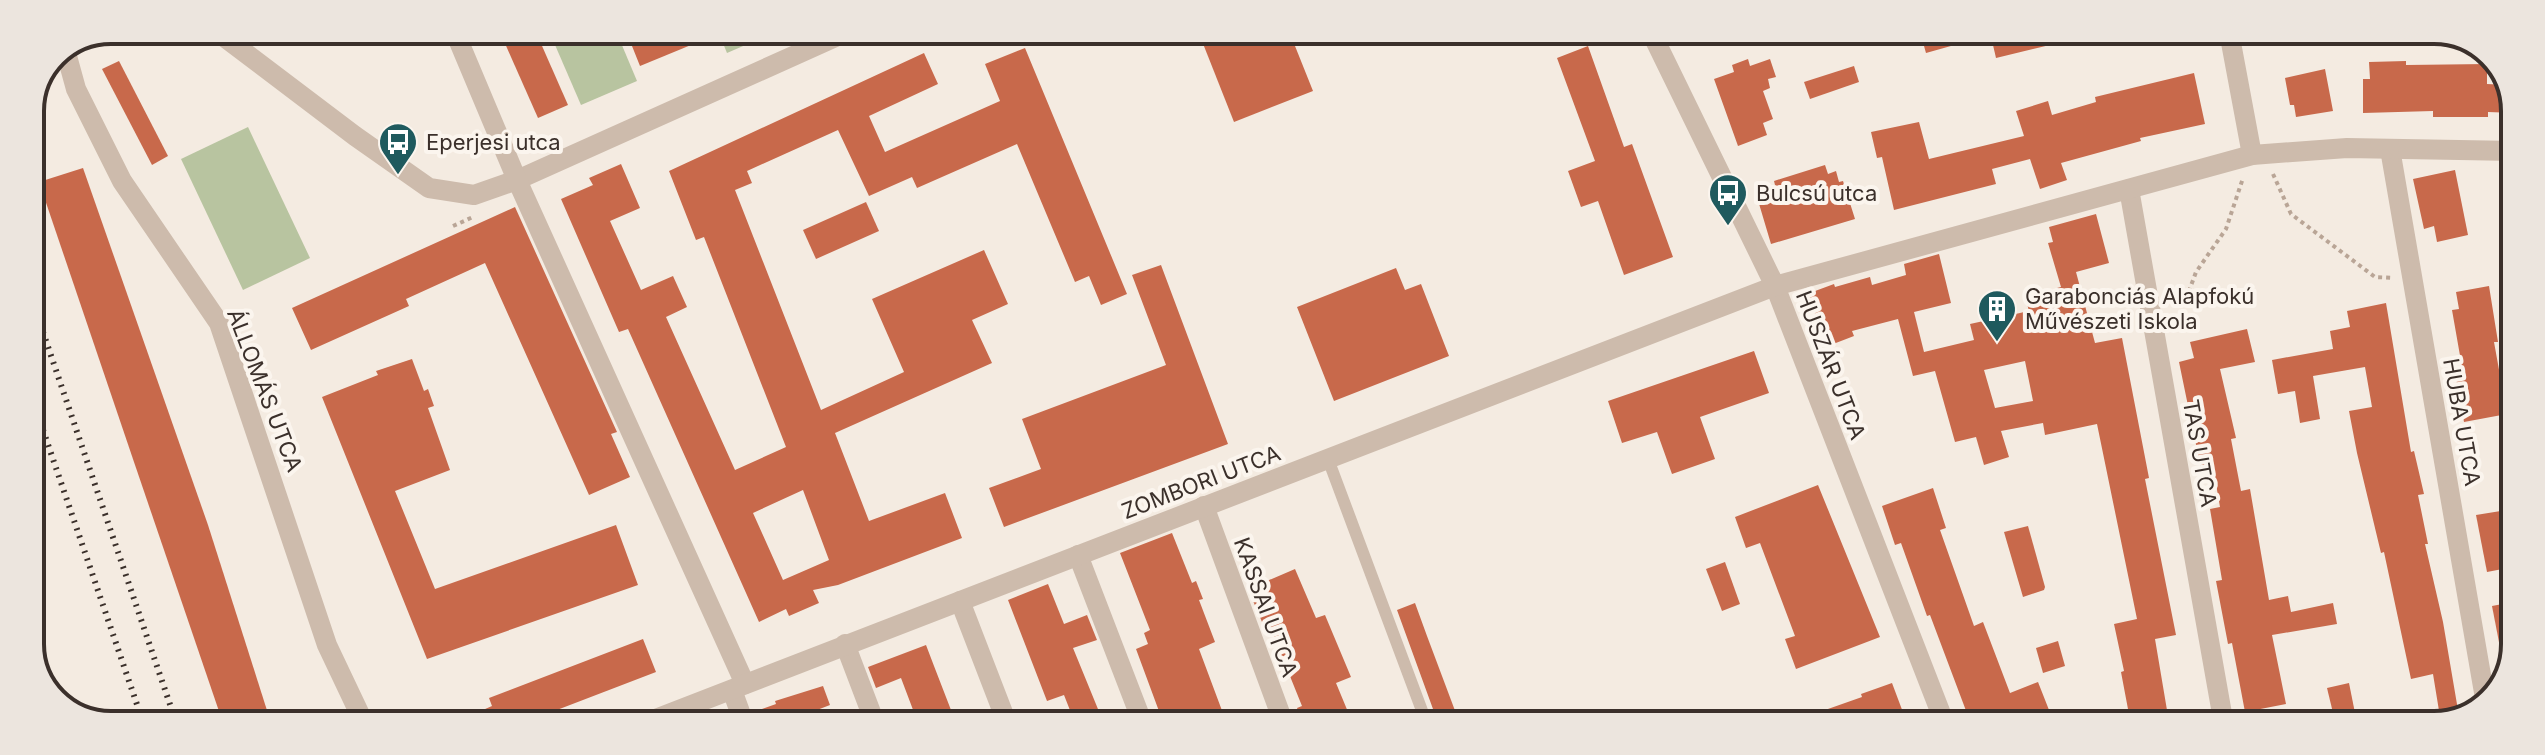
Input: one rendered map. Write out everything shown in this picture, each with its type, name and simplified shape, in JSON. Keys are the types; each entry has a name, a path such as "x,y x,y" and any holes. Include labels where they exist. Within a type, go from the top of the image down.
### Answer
{"street":[{"path":"233,44 429,188 474,195 517,180 820,44"},
{"path":"460,44 738,687 742,711"},
{"name":"HUSZÁR UTCA","path":"1657,44 1775,286 1940,711"},
{"path":"2231,44 2252,155"},
{"name":"ÁLLOMÁS UTCA","path":"68,60 76,89 122,181 219,323 327,645 358,711"},
{"path":"1775,286 2252,155 2347,148 2501,151"},
{"name":"HUBA UTCA","path":"2390,149 2483,689"},
{"name":"TAS UTCA","path":"2129,189 2222,711"},
{"name":"ZOMBORI UTCA","path":"676,711 1775,286"},
{"name":"KASSAI UTCA","path":"1204,506 1279,711"},
{"path":"1078,555 1138,711"},
{"path":"960,601 1002,711"},
{"path":"845,644 870,711"}],"lane":[{"path":"1328,459 1422,711"}],"path":[{"path":"2159,358 2178,324 2196,272 2226,229 2252,155 2272,172 2291,214 2375,277 2412,279"}],"green space":[{"path":"555,44 621,44 637,81 581,105"},
{"path":"723,44 748,44 727,53"},
{"path":"248,127 310,258 243,290 181,159"}],"building":[{"path":"505,44 541,44 568,105 538,118"},
{"path":"631,44 693,44 640,66"},
{"path":"1203,44 1294,44 1313,91 1234,122"},
{"path":"1923,44 1958,44 1926,53"},
{"path":"1993,44 2054,44 1996,58"},
{"path":"1588,46 1624,147 1632,144 1673,257 1624,275 1598,201 1581,207 1568,171 1595,161 1557,58"},
{"path":"1025,48 1127,294 1101,305 1089,276 1075,282 1017,144 917,188 912,177 869,196 838,130 747,171 752,183 735,190 821,410 904,372 872,299 984,250 1008,304 972,320 992,363 835,433 869,521 945,493 962,538 838,585 813,590 819,603 789,616 786,609 759,622 628,329 619,332 561,199 593,185 589,178 621,164 640,208 610,221 641,290 673,276 687,307 666,317 735,470 786,447 704,237 696,240 669,171 924,53 938,84 869,116 885,152 1000,101 985,64","holes":["803,490 829,560 783,580 753,513"]},
{"path":"1748,59 1750,66 1770,59 1776,77 1768,79 1770,88 1763,91 1773,119 1763,123 1767,135 1738,146 1714,79 1734,72 1732,65"},
{"path":"119,61 168,156 152,165 102,69"},
{"path":"2369,62 2481,64 2487,71 2487,84 2496,85 2501,112 2488,112 2488,117 2433,117 2433,111 2363,113 2363,79 2370,79"},
{"path":"1854,66 1859,82 1810,99 1804,82"},
{"path":"2325,69 2333,111 2296,117 2294,105 2290,105 2285,78"},
{"path":"2194,73 2205,124 2140,138 2141,141 2061,163 2067,180 2040,189 2030,159 1992,169 1996,184 1894,210 1882,157 1877,158 1871,132 1919,122 1929,159 2024,136 2016,111 2048,101 2052,115 2096,102 2095,97"},
{"path":"1825,165 1828,174 1836,171 1839,182 1843,181 1855,219 1771,244 1757,197 1769,193 1768,187 1775,185 1774,181"},
{"path":"83,168 208,525 267,711 219,711 44,197 44,180"},
{"path":"2455,170 2468,235 2437,242 2434,226 2424,229 2413,179"},
{"path":"866,202 879,231 816,259 803,230"},
{"path":"515,207 617,432 611,434 630,477 589,495 485,263 406,299 409,306 311,350 292,308"},
{"path":"2096,214 2109,263 2076,272 2095,343 2122,338 2149,478 2145,479 2176,635 2155,639 2167,711 2128,711 2114,624 2137,619 2097,424 2045,435 2043,423 2001,431 2009,457 1984,465 1976,437 1955,442 1935,371 1913,376 1898,319 1852,331 1854,336 1828,346 1807,294 1834,284 1835,287 1870,277 1872,285 1906,275 1904,264 1939,254 1951,303 1914,312 1924,352 1974,340 1970,324 2029,311 2025,296 2061,287 2048,243 2053,242 2049,227","holes":["2025,361 2033,401 1995,408 1984,370"]},
{"path":"1161,265 1228,444 1004,527 989,488 1041,469 1022,419 1166,365 1132,275"},
{"path":"1396,268 1405,290 1421,284 1449,356 1334,401 1297,307"},
{"path":"2489,286 2498,342 2494,342 2501,381 2501,415 2464,422 2454,368 2462,367 2452,310 2459,309 2456,292"},
{"path":"2386,303 2411,452 2414,451 2424,494 2418,495 2428,544 2425,544 2443,622 2457,706 2447,710 2439,711 2433,674 2411,679 2349,411 2372,407 2365,367 2313,376 2320,419 2300,423 2295,391 2278,394 2272,360 2333,349 2330,331 2350,327 2347,311"},
{"path":"2247,329 2255,362 2220,369 2236,438 2231,439 2241,491 2250,489 2269,600 2288,596 2291,612 2333,603 2337,624 2272,635 2286,704 2245,711 2216,581 2222,580 2210,509 2220,507 2213,467 2201,469 2179,362 2194,358 2190,342"},
{"path":"1754,351 1769,393 1700,417 1715,459 1672,474 1657,432 1622,443 1608,401"},
{"path":"412,359 424,391 428,389 434,406 428,408 450,470 395,491 435,589 616,525 638,585 427,659 322,397 378,375 376,371"},
{"path":"1818,485 1880,637 1796,669 1785,639 1795,636 1760,543 1746,548 1735,517"},
{"path":"1933,488 1946,528 1940,530 1974,626 1983,622 2010,693 2038,682 2049,710 1966,711 1901,543 1895,545 1882,506"},
{"path":"2501,511 2501,569 2487,572 2476,515"},
{"path":"2028,526 2045,587 2023,597 2004,532"},
{"path":"1172,533 1192,583 1196,581 1203,599 1199,600 1215,642 1199,649 1222,711 1159,711 1136,649 1148,644 1144,633 1150,630 1120,553"},
{"path":"1725,562 1740,604 1722,611 1706,569"},
{"path":"1295,569 1316,618 1325,615 1351,677 1336,683 1348,711 1298,711 1297,708 1302,706 1273,634 1268,636 1248,589"},
{"path":"1048,584 1064,624 1087,615 1097,640 1073,648 1099,711 1070,711 1064,695 1047,701 1008,600"},
{"path":"1415,603 1455,711 1434,711 1397,610"},
{"path":"2501,604 2500,649 2492,606"},
{"path":"643,639 656,672 554,711 481,711 492,706 489,698"},
{"path":"2058,641 2065,666 2043,673 2036,648"},
{"path":"926,645 951,711 913,711 901,678 876,688 868,667"},
{"path":"1892,683 1902,711 1822,711 1862,697 1861,694"},
{"path":"2349,683 2355,711 2333,711 2327,688"},
{"path":"823,686 830,705 817,711 763,711 776,704 775,701"}],"railway":[{"path":"44,335 172,711"},
{"path":"44,433 139,711"}],"place":[{"name":"Eperjesi utca","path":"398,176"},
{"name":"Bulcsú utca","path":"1728,227"},
{"name":"Garabonciás Alapfokú Művészeti Iskola","path":"1997,343"}]}
